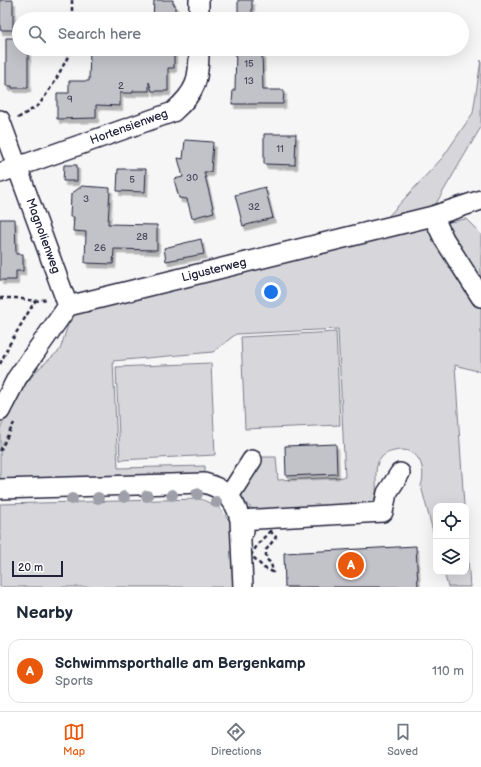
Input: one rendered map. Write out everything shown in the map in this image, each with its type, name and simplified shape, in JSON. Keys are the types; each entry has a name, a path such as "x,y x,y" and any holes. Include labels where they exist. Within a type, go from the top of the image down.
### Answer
{"street":[{"path":"199,0 199,12"},
{"name":"Hortensienweg","path":"18,166 172,112 186,100 195,86 199,69 199,56"},
{"name":"Magnolienweg","path":"1,124 18,166 66,301"},
{"path":"0,173 18,166"},
{"name":"Ligusterweg","path":"66,301 433,216 481,200"},
{"path":"433,216 444,239 481,297"},
{"path":"0,411 17,378 66,301"},
{"path":"229,496 252,460"},
{"path":"240,520 383,512 387,492 400,474"},
{"path":"0,490 204,483 214,486 229,496 236,507 249,546 255,556"},
{"path":"240,520 243,587"}],"path":[{"path":"72,0 72,12"},
{"path":"1,124 39,105 54,83 68,56"},
{"path":"0,298 16,298 35,301 66,301"},
{"path":"0,364 9,345 35,301"},
{"path":"255,556 270,531 276,537 266,550 266,559 271,563 273,572 264,568"}],"shaded area":[{"path":"481,60 481,127 434,207 383,222 443,157 473,113"},
{"path":"466,219 481,234 481,284 444,223"},
{"path":"428,227 481,305 481,372 455,365 464,503 433,503 433,532 421,486 423,472 419,459 415,454 402,450 392,451 385,454 378,462 376,473 376,495 373,502 368,507 261,513 246,504 239,488 259,457 276,457 278,480 345,477 338,329 236,334 213,352 113,361 118,468 205,466 205,478 0,483 0,429 15,398 37,370 60,350 72,312"},
{"path":"336,332 340,425 245,429 241,337"},
{"path":"211,363 215,455 120,460 116,367"},
{"path":"201,499 218,507 230,521 233,587 0,587 0,504"},
{"path":"469,573 470,587 448,587 445,575 469,575"}],"building":[{"path":"0,0 13,0 12,30 0,30"},
{"path":"154,0 173,0 173,4 175,4 175,12 153,12"},
{"path":"238,0 252,0 252,12 238,12"},
{"path":"6,38 12,38 12,56 28,56 28,88 12,88 12,86 6,86"},
{"path":"90,56 174,56 174,68 168,68 168,91 152,91 149,82 149,91 120,93 120,106 96,105 96,118 57,119 57,93 69,93 69,81 89,81"},
{"path":"236,56 262,56 263,90 284,90 283,104 232,104 233,90 235,90"},
{"path":"264,134 296,134 295,165 264,164"},
{"path":"185,140 213,142 211,172 204,172 214,212 192,218 187,199 179,198 174,179 183,177 178,158 183,159"},
{"path":"64,165 77,165 77,181 63,181"},
{"path":"118,169 146,169 145,192 117,191"},
{"path":"82,186 110,188 108,224 157,225 157,250 114,249 113,264 85,263 86,232 73,231 74,217 70,217 71,194"},
{"path":"265,187 273,218 243,226 235,195"},
{"path":"0,219 15,219 16,254 23,254 23,271 16,271 16,280 0,280"},
{"path":"201,239 204,254 166,261 164,248"},
{"path":"336,444 337,474 286,476 285,446"},
{"path":"416,546 418,587 285,587 284,553"}],"place":[{"name":"Schwimmsporthalle am Bergenkamp","path":"351,565"}]}
